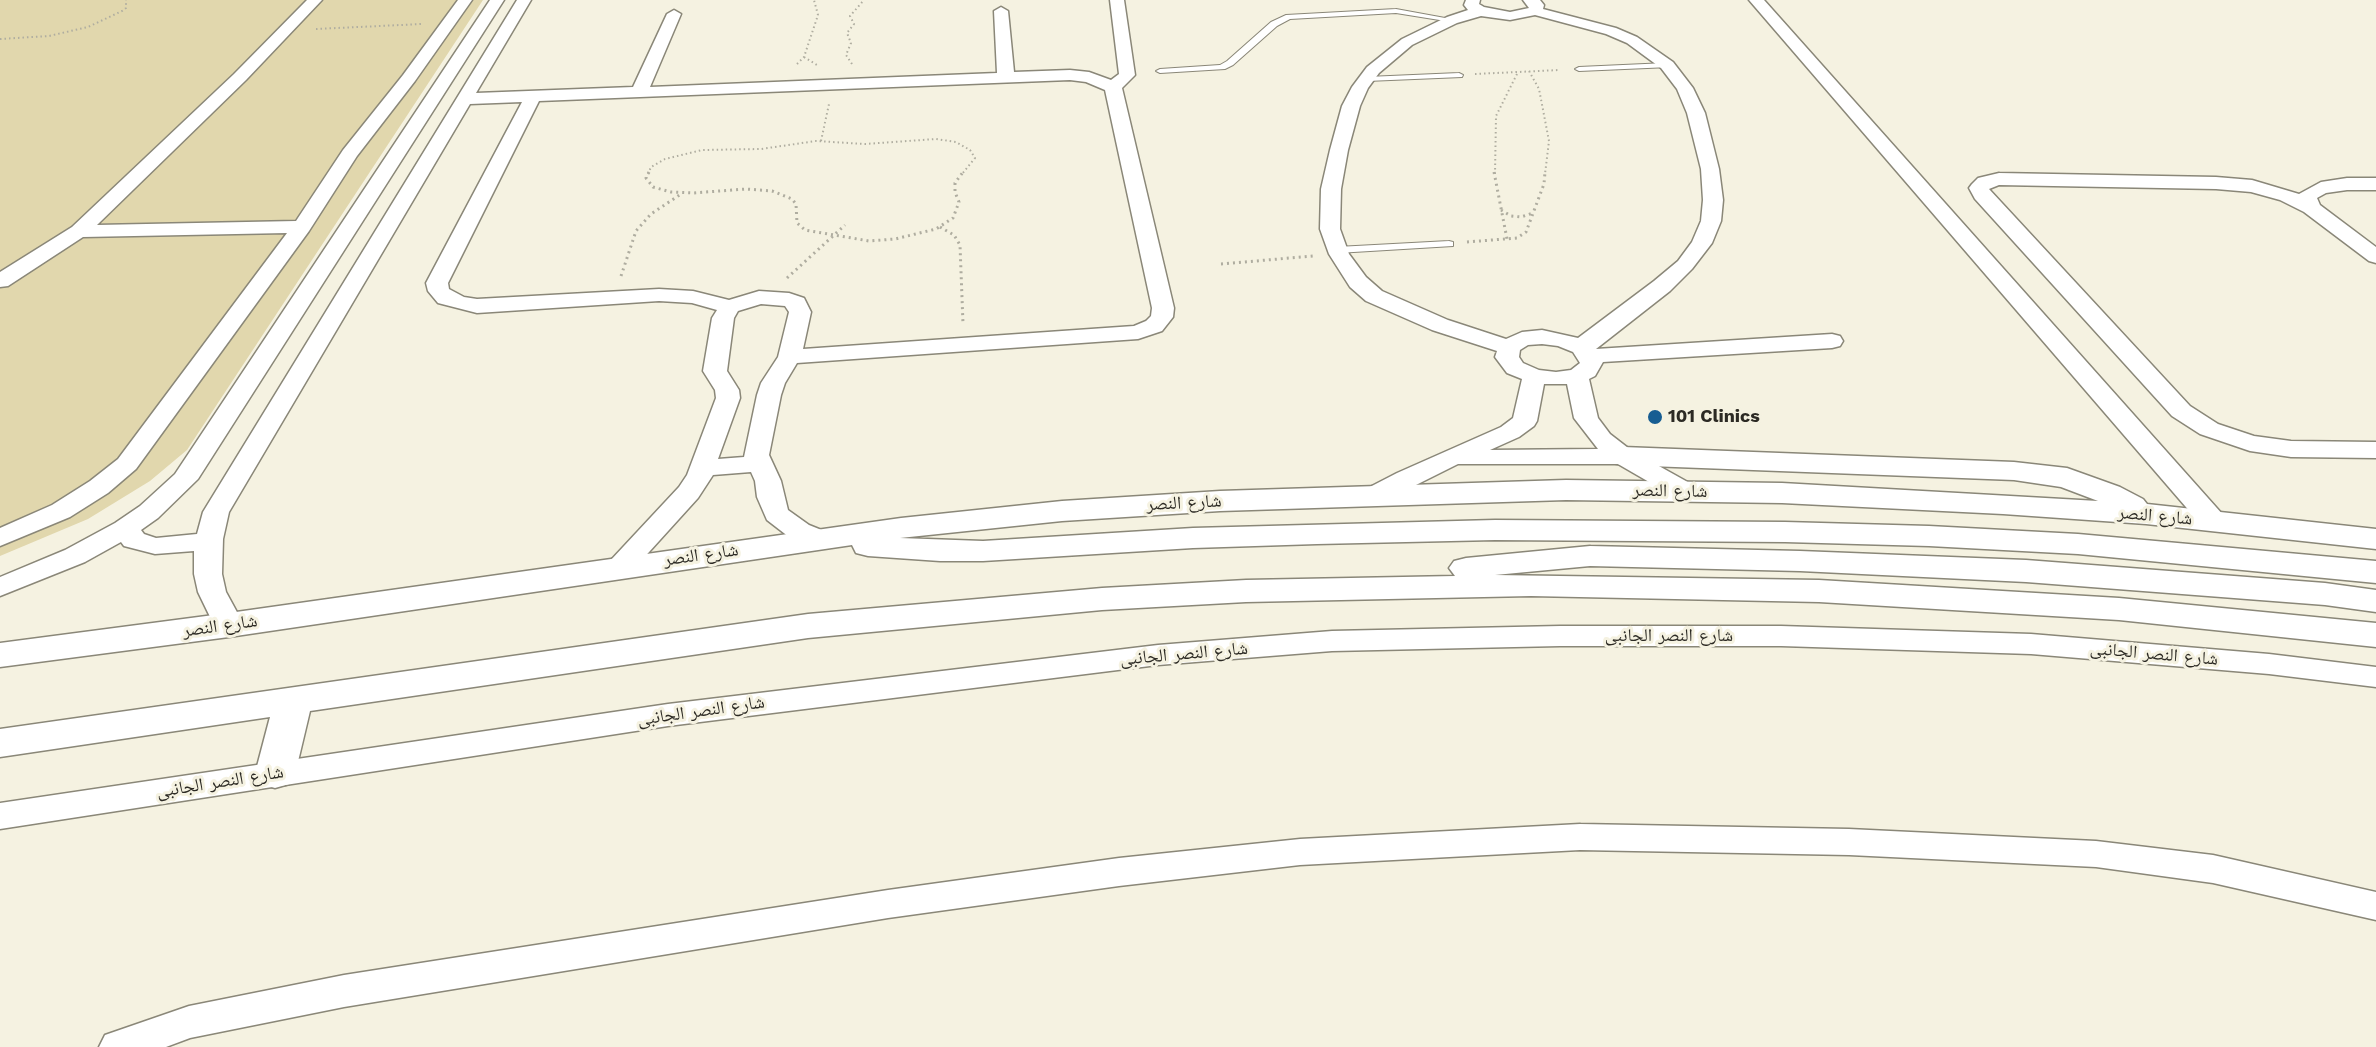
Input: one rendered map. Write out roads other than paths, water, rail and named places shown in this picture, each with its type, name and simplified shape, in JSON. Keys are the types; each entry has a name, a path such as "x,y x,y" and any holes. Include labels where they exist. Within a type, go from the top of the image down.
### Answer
{"main road":[{"path":"1623,456 2014,471 2067,478 2109,494 2146,514"},
{"name":"شارع النصر","path":"0,655 230,625 819,539 1062,511 1375,495 1566,489 1892,498 2146,514 2376,539"},
{"path":"819,539 868,546 940,551 1193,537 1329,533 1494,530 1807,532 2078,544 2376,572"},
{"path":"1389,586 1463,569 1502,563 1590,556 1639,555 2026,571 2325,594 2376,602"},
{"path":"0,743 820,624 1102,599 1389,586 1674,586 1968,598 2119,609 2376,635"},
{"path":"276,774 294,699"}],"street":[{"path":"0,280 79,231 315,0"},
{"path":"0,538 61,511 99,487 127,464 302,227 349,154 450,23 465,0"},
{"path":"0,587 75,556 125,529 155,507 185,479 497,0"},
{"path":"1113,87 1127,75 1117,0"},
{"path":"1755,0 2214,522"},
{"path":"230,625 219,608 210,583 207,557 216,512 512,19 530,2"},
{"path":"1509,347 1440,325 1374,296 1358,282 1338,252 1330,229 1331,189 1351,105 1367,79 1389,54 1407,42 1476,6 1510,16 1533,5 1611,31 1641,46 1667,65 1685,88 1705,140 1713,200 1711,221 1702,243 1685,265 1583,360 1556,379 1534,376 1515,368 1507,357 1509,347 1522,339 1542,337 1563,340 1583,360 1586,418 1601,439 1623,456 1684,491"},
{"path":"1001,11 1006,78"},
{"path":"639,92 674,14"},
{"path":"463,99 1070,75 1104,81 1113,87 1163,308 1162,317 1154,326 1138,332 790,357"},
{"path":"533,96 437,283 439,291 453,301 477,306 615,297 677,296 707,300 730,307"},
{"path":"2376,257 2311,208 2287,195 2252,186 2216,183 1999,180 1985,182 1979,188 1982,195 2181,411 2209,429 2250,443 2291,449 2376,450"},
{"path":"2311,208 2307,196 2321,188 2347,184 2376,184"},
{"path":"79,231 302,227"},
{"path":"620,567 689,492 703,468 728,398 727,390 715,371 723,318 730,307 748,300 767,297 789,300 799,308 790,357 771,387 756,448 758,464 768,481 770,497 777,514 799,531 819,539"},
{"path":"1583,360 1832,341"},
{"path":"1375,495 1406,478 1456,458 1510,432 1525,421 1534,376"},
{"path":"727,390 771,387"},
{"path":"1456,458 1623,456"},
{"path":"703,468 758,464"},
{"path":"125,529 134,540 155,546 172,546 209,539"},
{"name":"شارع النصر الجانبى","path":"0,816 668,715 1158,655 1332,641 1560,636 1780,636 2019,644 2269,664 2376,677"},
{"path":"119,1047 189,1023 344,991 888,904 1119,872 1300,852 1580,837 1849,842 2061,852 2213,868 2376,906"}],"lane":[{"path":"1378,0 1382,11"},
{"path":"1160,71 1222,67 1230,63 1274,24 1289,17 1382,11 1406,12 1452,20"},
{"path":"1579,69 1667,65"},
{"path":"1367,79 1459,75"},
{"path":"1338,252 1449,244"}],"place":[{"name":"101 Clinics","path":"1655,417"}]}
